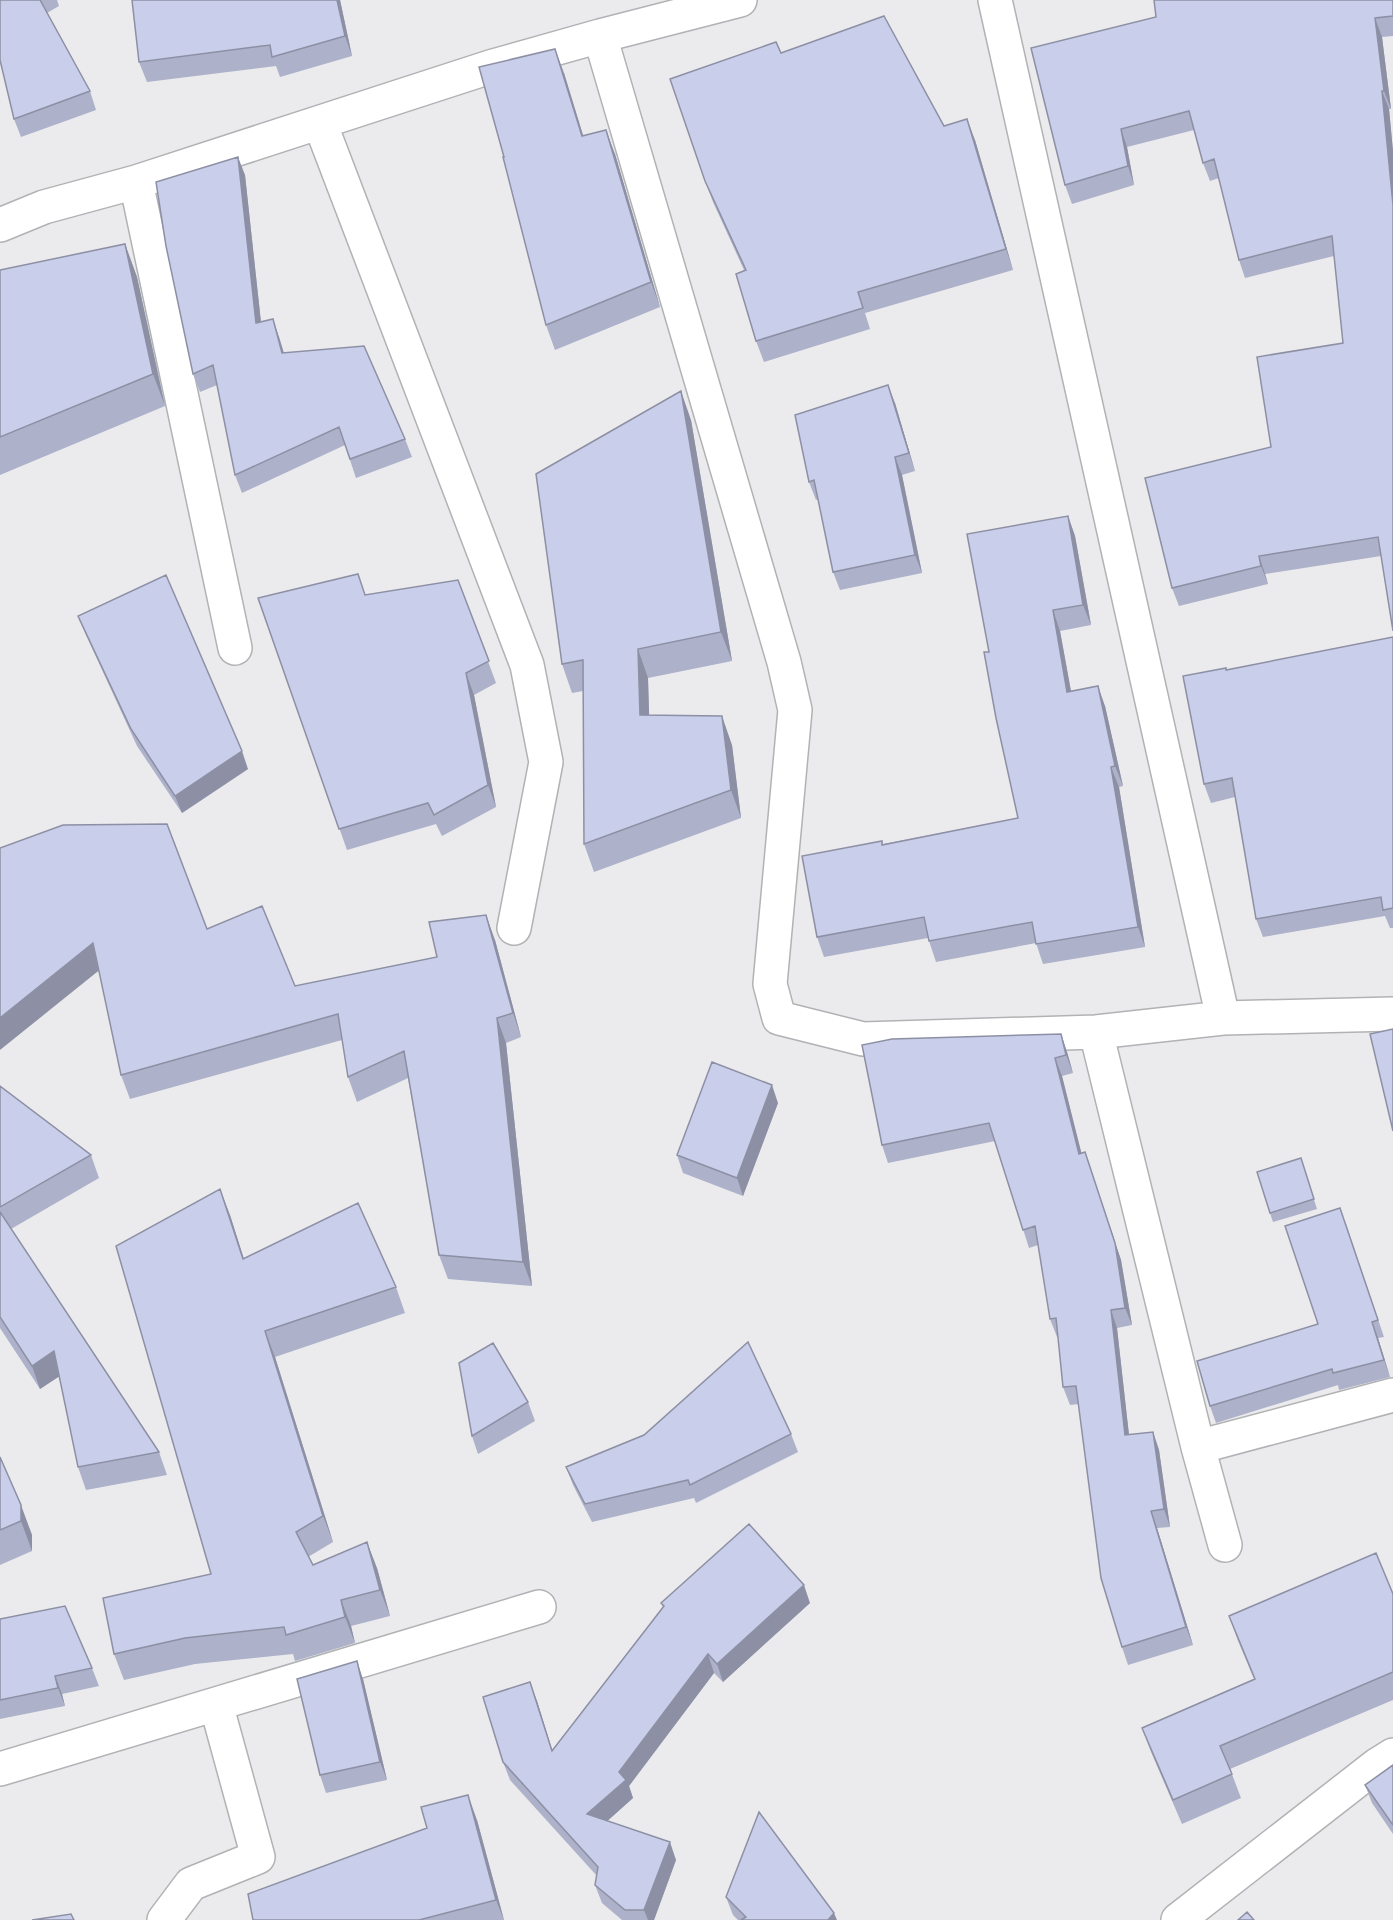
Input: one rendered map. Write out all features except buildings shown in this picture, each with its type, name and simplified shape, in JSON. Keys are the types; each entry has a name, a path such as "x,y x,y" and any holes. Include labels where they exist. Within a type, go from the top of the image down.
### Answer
{"street":[{"path":"0,225 44,207 136,182 490,67 740,0"},
{"path":"995,0 1223,1018"},
{"path":"600,36 784,662 795,710 770,984 780,1018 863,1039 1096,1032 1223,1018 1393,1014"},
{"path":"320,123 527,665 546,762 514,928"},
{"path":"136,182 235,648"},
{"path":"1096,1032 1198,1448 1225,1545"},
{"path":"1198,1448 1393,1395"},
{"path":"0,1769 539,1607"},
{"path":"164,1920 192,1884 258,1857 216,1704"},
{"path":"1179,1920 1377,1765 1393,1755"}]}
